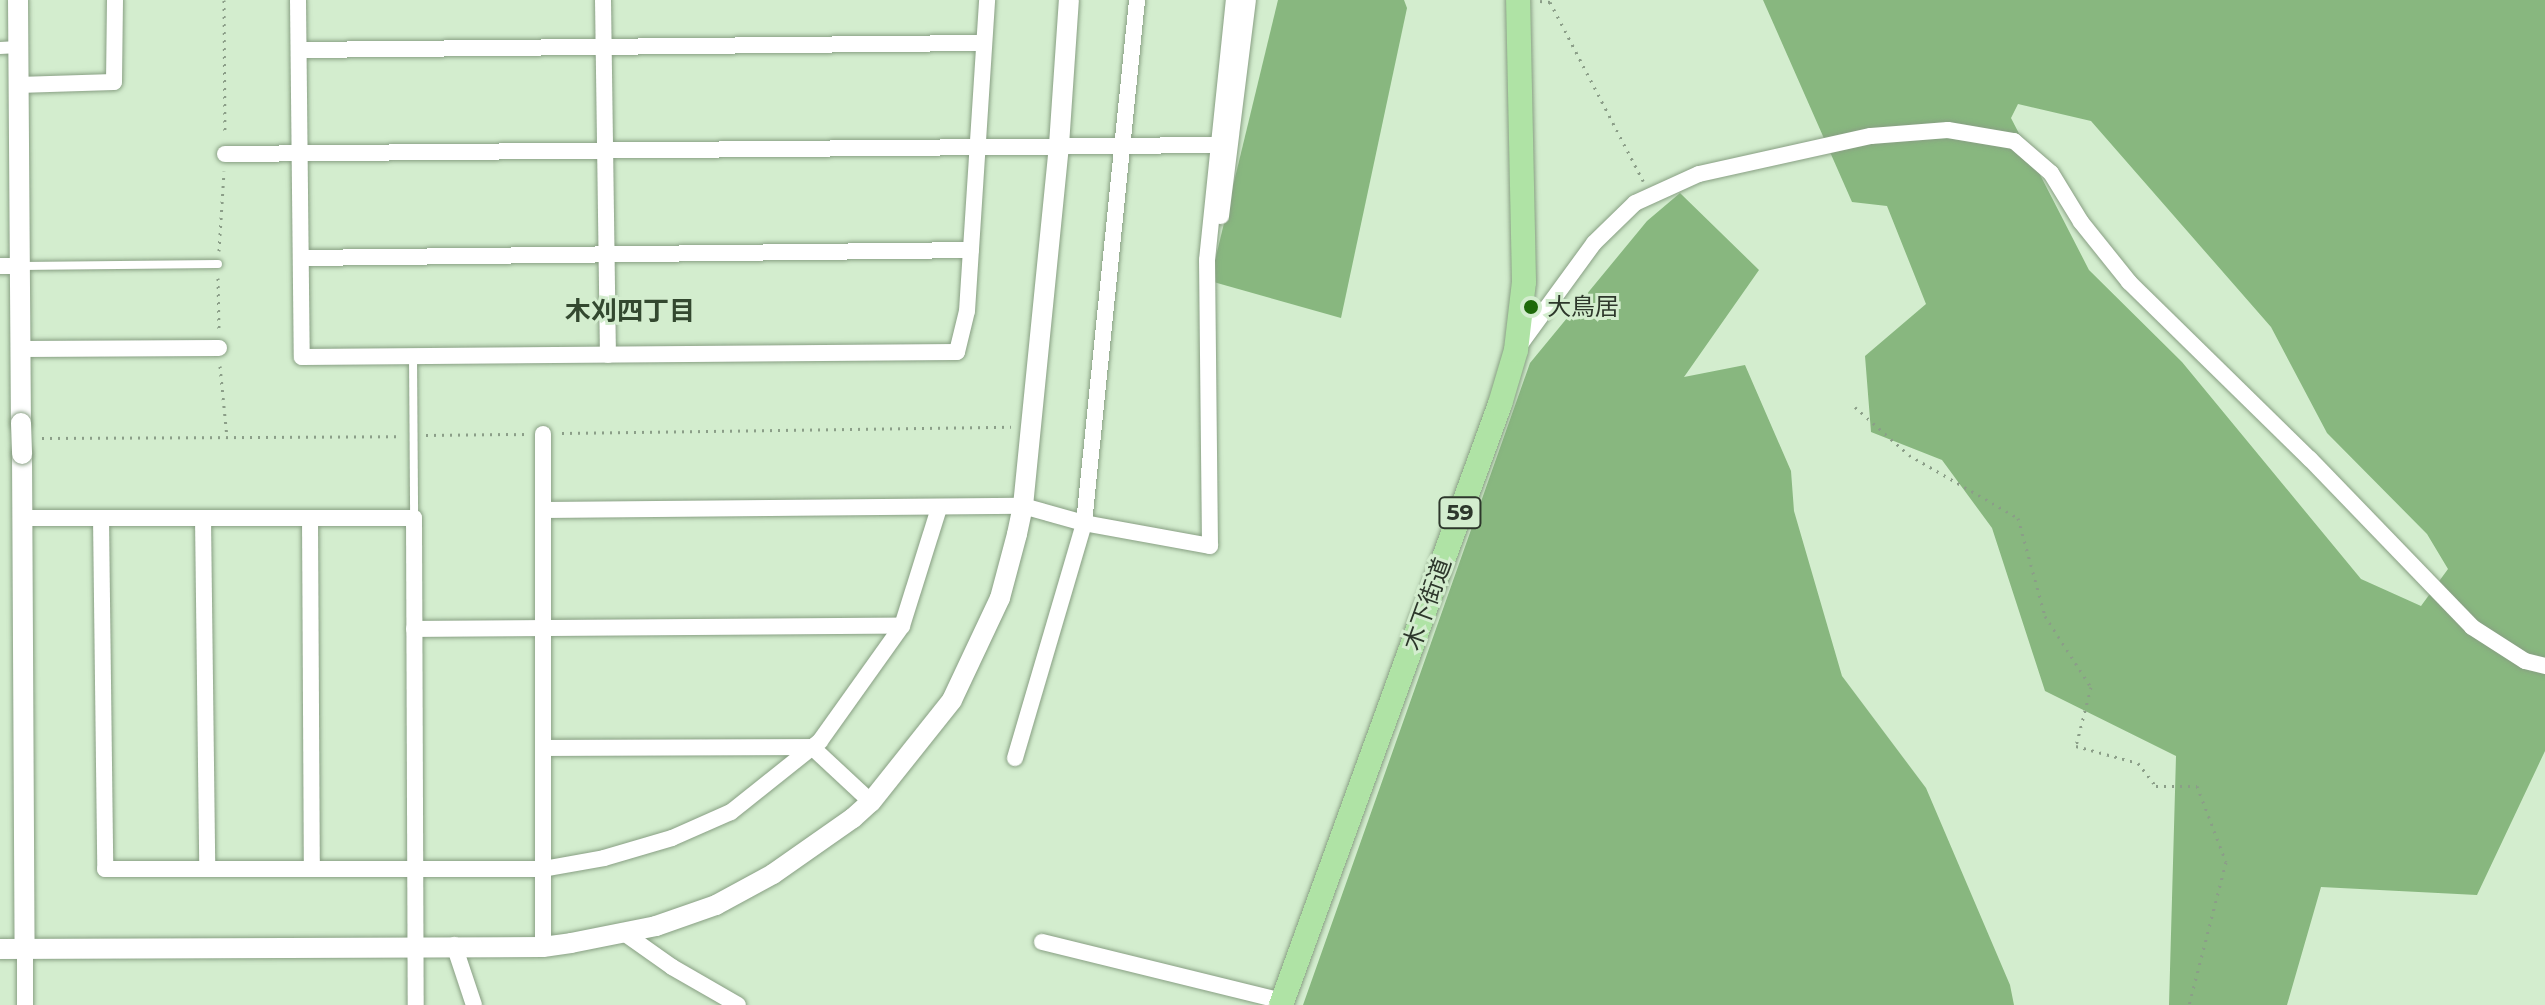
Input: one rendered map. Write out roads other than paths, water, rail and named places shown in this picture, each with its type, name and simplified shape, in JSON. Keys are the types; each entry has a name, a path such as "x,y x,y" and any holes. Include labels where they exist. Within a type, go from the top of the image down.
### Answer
{"main road":[{"name":"木下街道","path":"1281,1003 1500,404 1516,350 1524,282 1518,0"}],"street":[{"path":"18,0 9,47 18,85 10,266 21,349 24,439 21,518 25,1005"},
{"path":"18,85 114,82 115,0"},
{"path":"298,0 302,357 957,352 967,311 987,0"},
{"path":"603,0 608,355"},
{"path":"0,949 415,945 543,947 656,926 716,905 773,874 871,802 952,700 977,653 1000,598 1023,506 1059,145 1069,0"},
{"path":"1015,758 1084,523 1125,146 1137,0"},
{"path":"543,510 1023,506 1084,523 1210,546 1209,237 1234,0"},
{"path":"1209,237 1219,229 1228,175 1248,0"},
{"path":"299,50 984,43"},
{"path":"1516,350 1594,243 1635,203 1699,174 1871,136 1948,130 2014,141 2051,173 2081,222 2129,282 2310,459 2472,627 2525,661 2545,666"},
{"path":"225,154 1218,145"},
{"path":"301,258 971,250"},
{"path":"21,349 219,348"},
{"path":"543,434 543,947"},
{"path":"101,518 105,869 543,869 604,858 672,838 731,812 812,747 902,626 939,508"},
{"path":"21,518 414,518 416,1005"},
{"path":"203,518 207,869"},
{"path":"310,518 312,869"},
{"path":"414,629 902,626"},
{"path":"543,748 812,747 871,802"},
{"path":"624,933 672,967 738,1005"},
{"path":"1042,942 1281,1003"},
{"path":"454,945 474,1005"}],"lane":[{"path":"10,266 218,264"},
{"path":"413,356 414,518"}],"place":[{"name":"大鳥居","path":"1531,307"}],"district":[{"name":"木刈四丁目","path":"630,312"}]}
